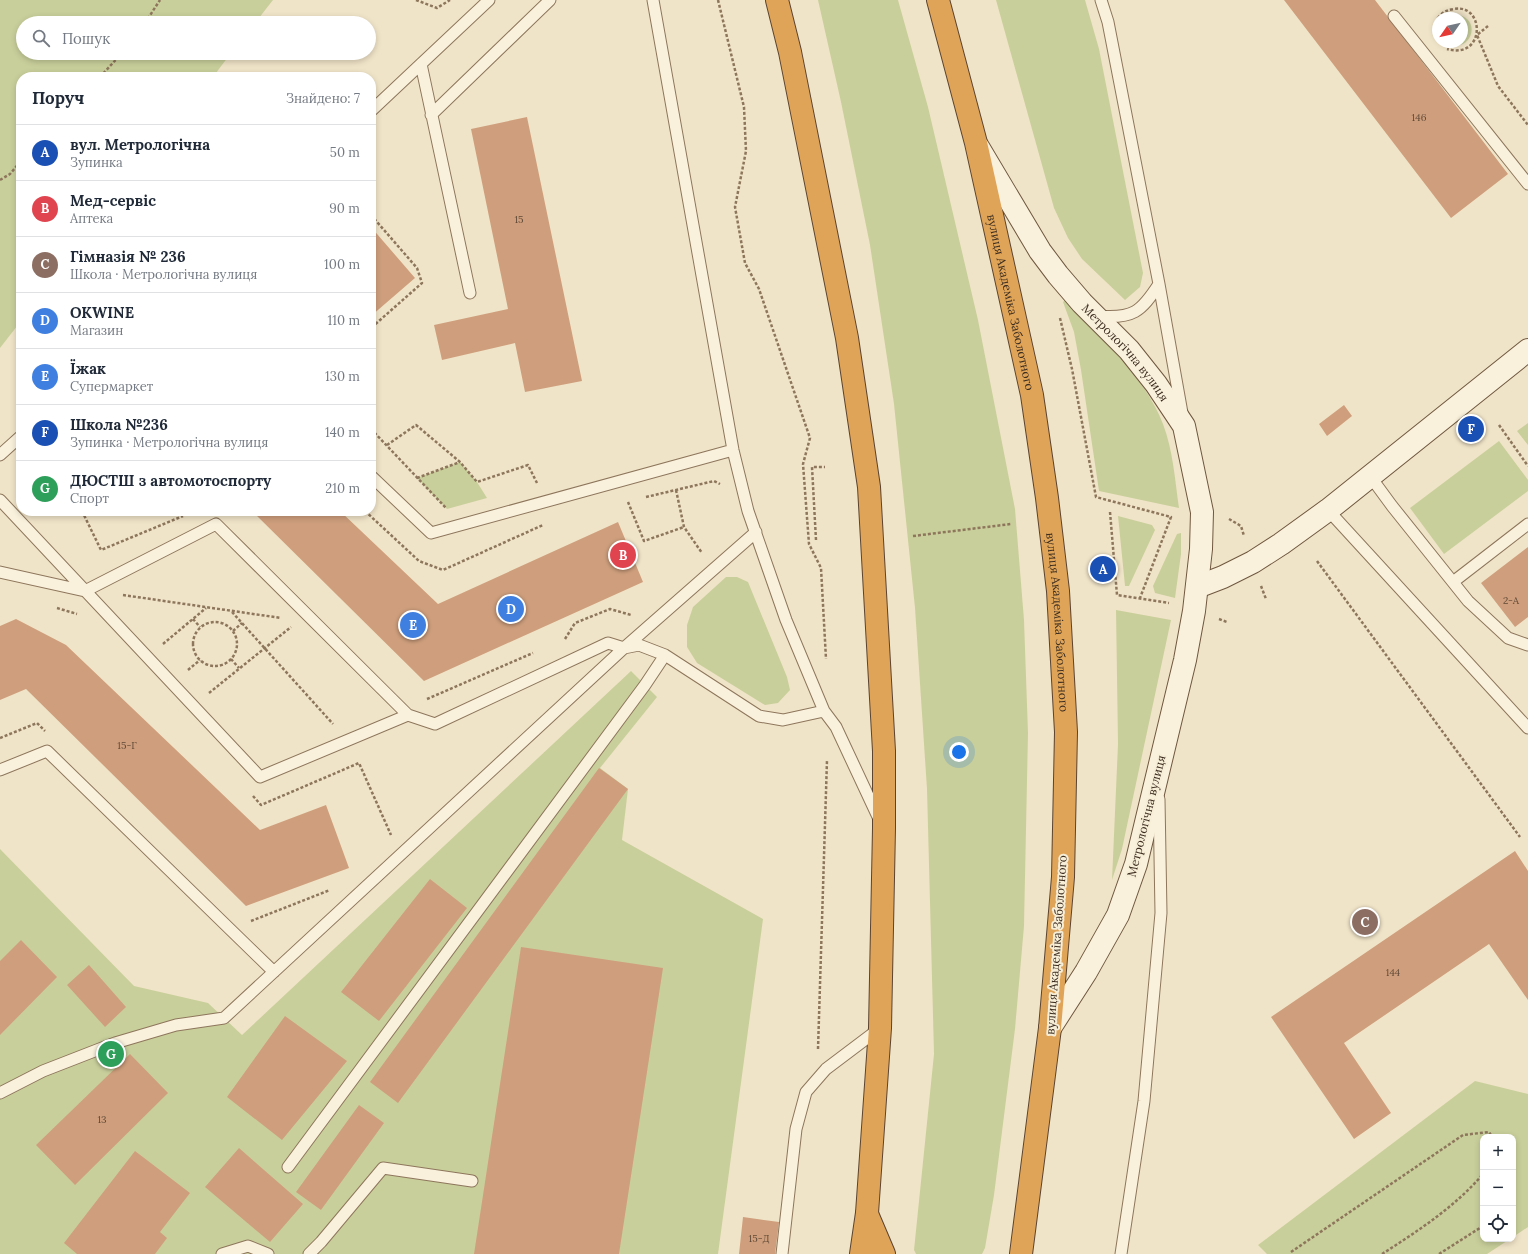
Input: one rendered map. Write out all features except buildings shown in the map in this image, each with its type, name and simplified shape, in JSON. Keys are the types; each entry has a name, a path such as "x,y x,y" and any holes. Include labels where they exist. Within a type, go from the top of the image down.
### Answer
{"highway":[{"path":"777,0 790,52 847,338 869,487 884,751 884,828 880,1028 867,1213 861,1254"},
{"name":"вулиця Академіка Заболотного","path":"938,0 976,143 1032,396 1047,498 1058,591 1066,732 1063,877 1050,1028 1021,1253"},
{"path":"867,1213 884,1254"}],"street":[{"name":"Метрологічна вулиця","path":"976,143 1040,251 1058,275 1130,350 1156,384 1184,426 1202,512 1201,549 1197,587 1184,660 1136,864 1118,915 1086,972 1050,1028"},
{"path":"1197,587 1223,577 1253,562 1281,544 1328,510 1528,350"}],"lane":[{"path":"376,106 489,0"},
{"path":"431,115 550,0"},
{"path":"653,0 733,450 748,511 786,620 824,711 836,728 884,828"},
{"path":"1101,0 1108,22 1159,284 1184,426"},
{"path":"1394,16 1528,184"},
{"path":"420,64 470,294"},
{"path":"1096,316 1116,318 1132,315 1147,302 1159,284"},
{"path":"0,455 16,441"},
{"path":"376,481 431,533 733,450"},
{"path":"1370,476 1468,601 1508,638 1528,645"},
{"path":"0,500 260,777 408,715"},
{"path":"1328,510 1528,728"},
{"path":"0,572 85,590 216,524 408,715 435,724 608,643 624,648 639,644 665,655 759,716 783,720 824,711"},
{"path":"1453,582 1528,524"},
{"path":"0,1093 43,1071 115,1043 176,1025 224,1018 624,648 756,532"},
{"path":"288,1168 641,691 665,655"},
{"path":"0,770 47,751 274,972"},
{"path":"1121,1254 1144,1101 1161,913 1159,769"},
{"path":"782,1254 796,1129 806,1092 826,1068 880,1028"},
{"path":"309,1254 321,1242 383,1168 472,1181"},
{"path":"222,1254 248,1246 268,1254"}],"path":[{"path":"150,16 160,0"},
{"path":"416,0 437,8 450,0"},
{"path":"1445,12 1456,8 1467,12"},
{"path":"1468,13 1473,17 1477,26 1477,35 1498,86 1528,125"},
{"path":"1468,47 1472,44 1477,35 1488,26"},
{"path":"1445,48 1455,52 1467,48"},
{"path":"105,72 116,60"},
{"path":"0,180 10,174 16,167"},
{"path":"376,221 417,268 422,283 376,324"},
{"path":"1058,312 1072,369 1096,497 1171,517 1140,598"},
{"path":"387,445 416,425 460,462 477,482 528,465 538,483 530,486"},
{"path":"1499,425 1528,466"},
{"path":"376,434 447,509"},
{"path":"417,478 460,462"},
{"path":"816,540 812,467 825,467"},
{"path":"714,481 723,485"},
{"path":"676,490 684,527 703,555 708,551"},
{"path":"628,502 644,541 684,527"},
{"path":"1110,512 1117,595 1171,604"},
{"path":"1227,514 1230,520 1241,526"},
{"path":"84,516 101,550 182,516"},
{"path":"913,536 1011,524"},
{"path":"1317,561 1520,837"},
{"path":"121,600 124,590"},
{"path":"122,595 284,618"},
{"path":"54,607 77,614"},
{"path":"159,648 207,607"},
{"path":"558,642 565,639 575,623 610,609 634,616"},
{"path":"231,611 337,729"},
{"path":"193,619 200,628"},
{"path":"214,622 228,626 233,631 237,645 235,653 226,663 212,666 200,660 195,654 193,640 200,628 214,622"},
{"path":"233,631 242,623"},
{"path":"204,696 293,625"},
{"path":"423,701 537,652"},
{"path":"231,659 239,668"},
{"path":"183,674 200,660"},
{"path":"0,738 37,722 48,733"},
{"path":"250,793 261,805 359,763 392,838"},
{"path":"250,921 335,889"},
{"path":"1290,1252 1462,1135 1489,1132 1490,1134"},
{"path":"1382,1254 1410,1236 1466,1193 1480,1177"},
{"path":"1439,1254 1480,1228"}],"green space":[{"path":"0,0 273,0 260,16 16,16 16,60 226,60 217,72 16,72 16,327 0,348"},
{"path":"818,0 898,0 928,107 978,320 1015,509 1024,620 1028,733 1024,926 1015,1029 994,1195 985,1248 982,1254 916,1254 914,1250 934,1054 927,789 915,608 894,404 870,245 841,102"},
{"path":"996,0 1085,0 1099,49 1143,273 1140,287 1125,300 1082,259 1068,238 1054,208"},
{"path":"1468,20 1472,28 1471,35 1468,40"},
{"path":"1065,300 1107,343 1133,373 1155,406 1163,424 1169,444 1179,508 1099,491 1081,370 1074,332 1063,302"},
{"path":"1528,423 1528,445 1517,431"},
{"path":"1499,441 1528,480 1528,491 1444,554 1410,508"},
{"path":"460,462 477,482 487,498 447,509 417,478"},
{"path":"1118,516 1152,525 1155,530 1129,586 1125,586"},
{"path":"1181,533 1181,554 1175,598 1155,593 1153,586 1177,534"},
{"path":"726,577 737,577 748,582 787,677 790,690 778,703 765,705 697,663 687,647 687,625 693,607"},
{"path":"1116,610 1171,620 1122,849 1112,880 1118,744"},
{"path":"631,671 657,697 600,768 628,789 622,840 763,919 718,1254 0,1254 0,849 134,986 208,1003 242,1035"},
{"path":"1475,1081 1528,1094 1528,1227 1516,1235 1516,1134 1480,1134 1480,1242 1505,1242 1487,1254 1267,1254 1258,1245"}],"place":[{"name":"Школа №236","path":"1471,429"},
{"name":"Мед-сервіс","path":"623,555"},
{"name":"вул. Метрологічна","path":"1103,569"},
{"name":"OKWINE","path":"511,609"},
{"name":"Їжак","path":"413,625"},
{"name":"Гімназія № 236","path":"1365,922"},
{"name":"ДЮСТШ з автомотоспорту","path":"111,1054"}]}
